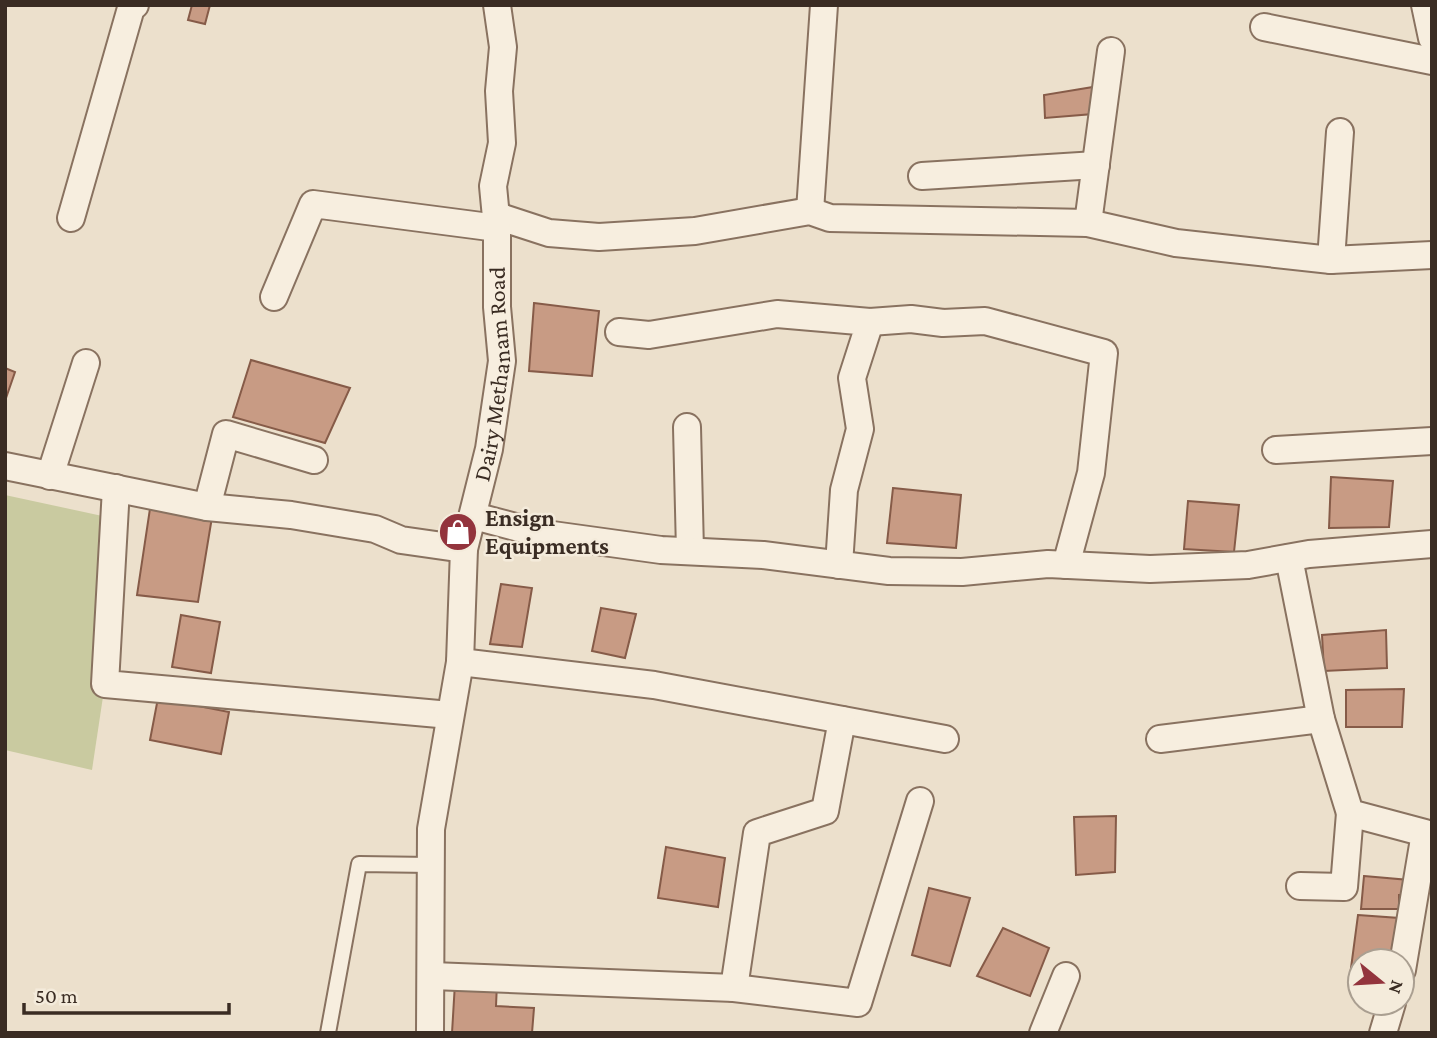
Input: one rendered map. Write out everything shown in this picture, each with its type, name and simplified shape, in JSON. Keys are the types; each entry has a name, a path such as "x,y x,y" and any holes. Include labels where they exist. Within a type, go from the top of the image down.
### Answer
{"street":[{"path":"71,218 131,8 135,5"},
{"name":"Dairy Methanam Road","path":"430,1033 431,829 460,662 464,550 489,449 502,361 497,307 497,222 493,186 502,143 499,91 503,47 497,5"},
{"path":"810,211 824,5"},
{"path":"1425,5 1432,38"},
{"path":"1264,27 1432,61"},
{"path":"1088,223 1111,51"},
{"path":"1331,260 1340,132"},
{"path":"922,176 1096,165"},
{"path":"274,297 313,204 497,222 549,233 599,237 695,231 810,211 830,218 1088,223 1176,243 1331,260 1432,256"},
{"path":"619,332 649,335 777,314 870,322 911,318 943,323 985,321 1104,353 1091,473 1066,565"},
{"path":"839,565 844,490 860,429 852,378 870,322"},
{"path":"50,476 86,363"},
{"path":"687,427 690,551"},
{"path":"207,507 226,434 314,460"},
{"path":"1276,450 1432,441"},
{"path":"5,466 207,507 303,517 375,529 401,540 464,550"},
{"path":"116,488 105,684 450,715"},
{"path":"474,516 538,533 889,570 962,572 1066,565 1162,568 1248,565 1363,548 1432,544"},
{"path":"1289,558 1321,719 1350,813 1344,887 1300,886"},
{"path":"460,662 654,685 945,739"},
{"path":"1160,739 1321,719"},
{"path":"734,988 757,833 825,811 842,720"},
{"path":"432,976 734,988 858,1003 920,801"},
{"path":"1350,813 1428,833 1406,947"},
{"path":"1043,1033 1066,976"}],"lane":[{"path":"328,1033 359,864 431,865"}],"green space":[{"path":"5,495 121,520 110,650 92,770 5,750"}],"building":[{"path":"192,5 210,5 205,24 188,20"},
{"path":"1093,87 1093,114 1045,118 1044,95"},
{"path":"534,303 599,311 592,376 529,371"},
{"path":"251,360 350,388 325,443 233,417"},
{"path":"5,368 15,372 5,401"},
{"path":"1331,477 1393,481 1389,527 1329,528"},
{"path":"893,488 961,495 956,548 887,543"},
{"path":"1188,501 1239,505 1234,552 1184,549"},
{"path":"151,502 213,511 198,602 137,595"},
{"path":"501,584 532,588 522,647 490,644"},
{"path":"601,608 636,614 625,658 592,651"},
{"path":"181,615 220,622 211,673 172,667"},
{"path":"1386,630 1387,668 1324,671 1322,635"},
{"path":"1404,689 1402,727 1346,727 1346,690"},
{"path":"158,698 229,712 221,754 150,740"},
{"path":"1116,816 1115,872 1076,875 1074,817"},
{"path":"666,847 725,858 718,907 658,898"},
{"path":"1364,876 1409,880 1407,895 1399,895 1399,909 1361,909"},
{"path":"929,888 970,898 950,966 912,955"},
{"path":"1358,915 1399,918 1395,947 1354,947"},
{"path":"1003,928 1049,948 1030,996 977,976"},
{"path":"455,983 497,983 496,1006 534,1008 532,1033 452,1033"}],"place":[{"name":"Ensign Equipments","path":"458,532"}]}
